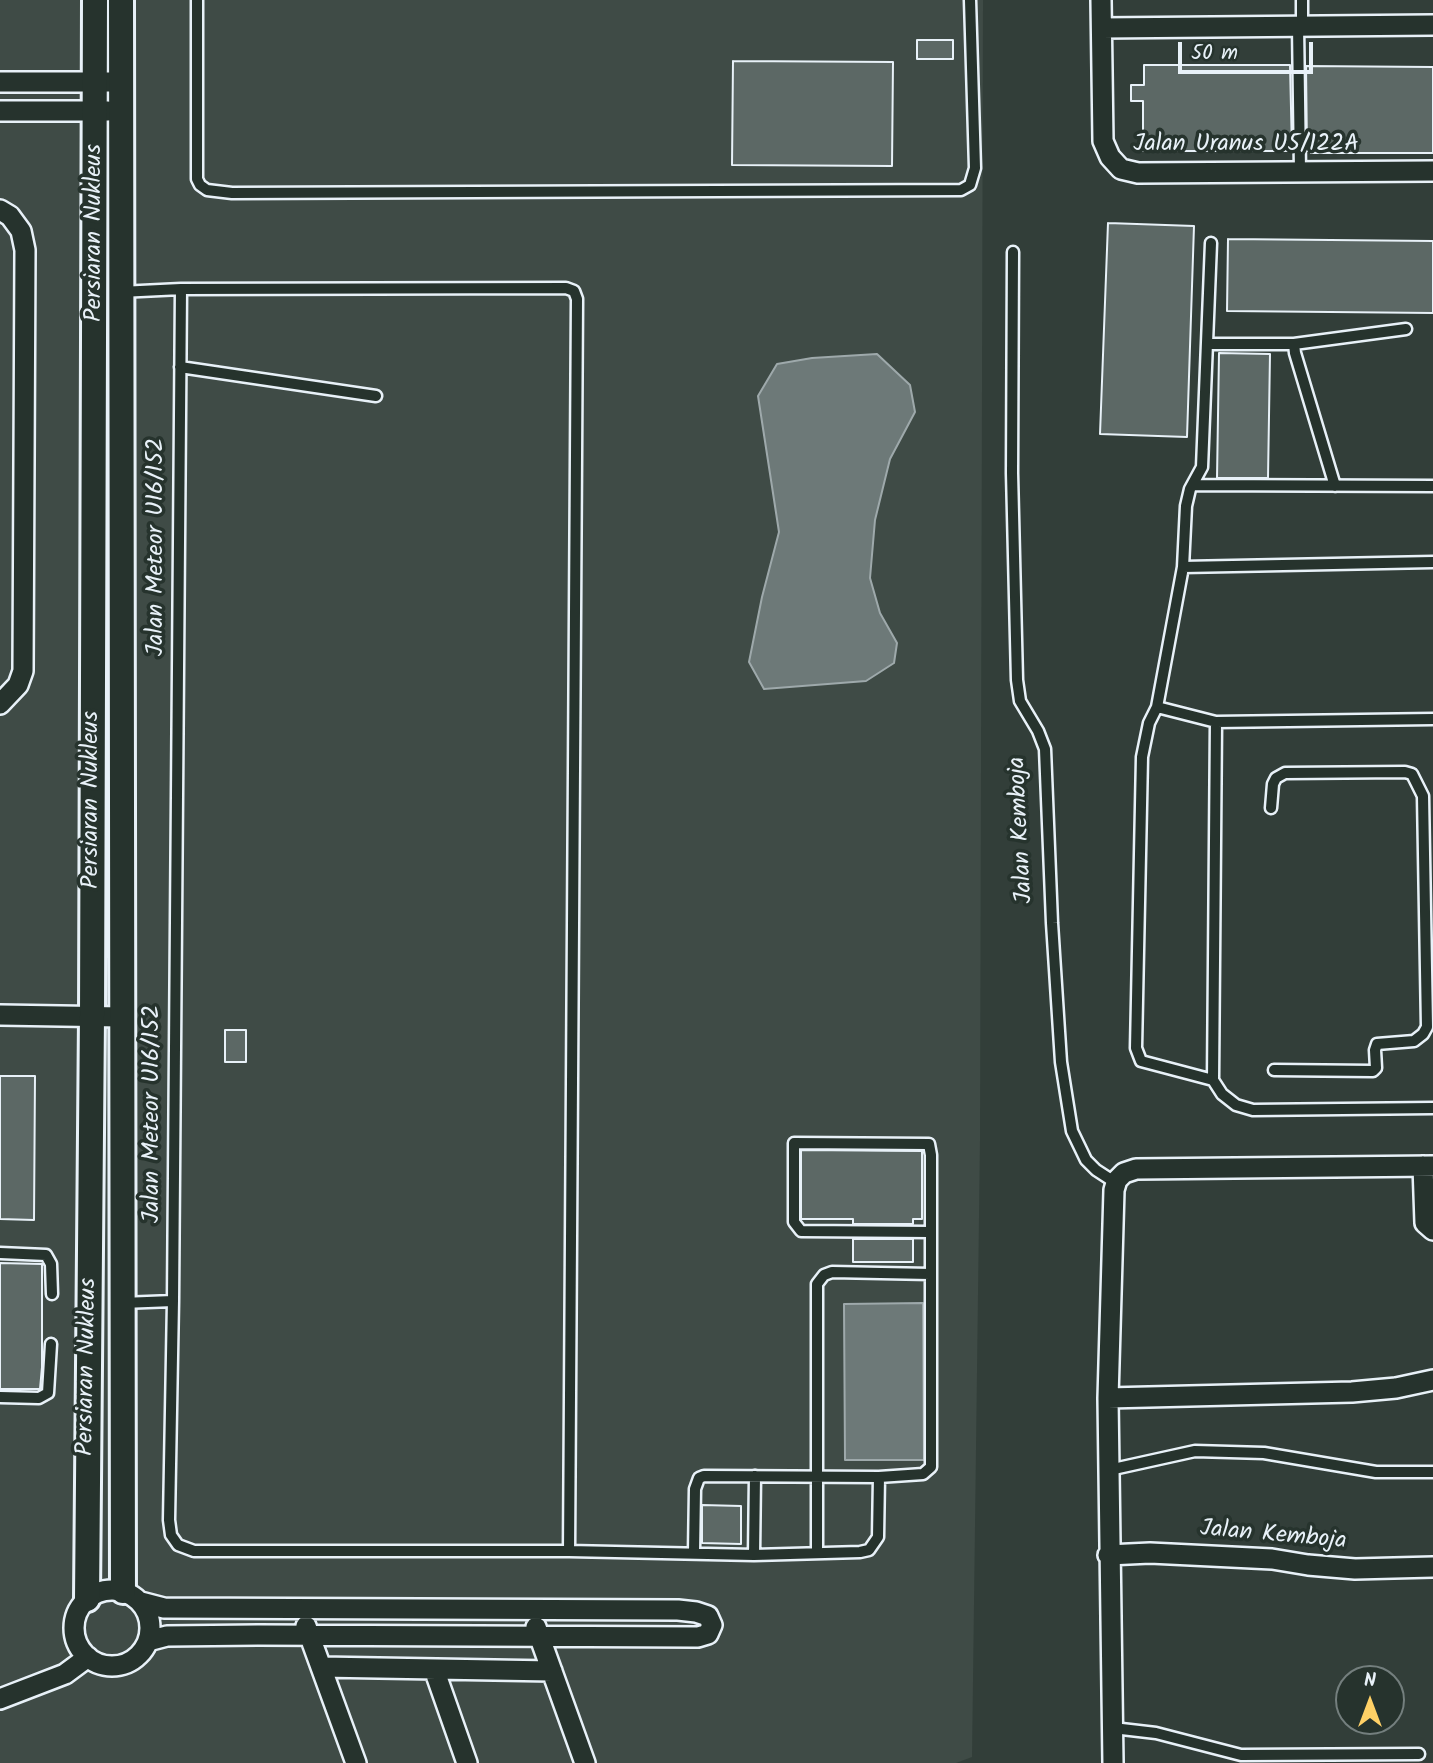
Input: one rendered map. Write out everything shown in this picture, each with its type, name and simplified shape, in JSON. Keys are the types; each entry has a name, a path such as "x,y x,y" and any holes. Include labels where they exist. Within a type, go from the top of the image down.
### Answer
{"street":[{"name":"Persiaran Nukleus","path":"87,1599 92,1016 108,111 108,82 95,0"},
{"name":"Persiaran Nukleus","path":"108,82 121,0"},
{"name":"Jalan Uranus U5/122A","path":"1101,0 1104,141 1110,156 1121,169 1138,173 1433,170"},
{"path":"1102,27 1433,25"},
{"path":"0,82 108,82"},
{"path":"0,111 108,111"},
{"name":"Persiaran Nukleus","path":"108,111 120,292 121,1303 132,1597"},
{"path":"0,210 10,216 21,230 25,250 25,277 23,671 18,685 0,704"},
{"path":"0,1015 122,1017"},
{"path":"1113,1763 1108,1555 1108,1398 1116,1183 1124,1173 1136,1169 1428,1166 1423,1207 1425,1223 1433,1230"},
{"path":"1108,1398 1352,1392 1396,1388 1433,1380"},
{"name":"Jalan Kemboja","path":"1108,1555 1150,1553 1272,1559 1355,1569 1433,1567"},
{"path":"132,1597 150,1622 148,1641 137,1657 112,1666 88,1657 79,1647 74,1635 74,1622 78,1610 87,1599 98,1592 110,1590 132,1597 164,1608 678,1610 708,1616 712,1625 708,1634 698,1637 167,1636 148,1641"},
{"path":"300,1608 356,1763"},
{"path":"529,1610 585,1763"},
{"path":"0,1699 65,1674 88,1657"},
{"path":"321,1667 552,1671"},
{"path":"434,1669 467,1763"}],"lane":[{"path":"197,0 197,178 200,185 207,190 232,193 961,190 970,185 975,168 970,0"},
{"path":"1300,171 1302,0"},
{"path":"1211,243 1202,467 1186,506 1183,567 1157,706 1149,723 1142,757 1136,1048 1141,1061 1213,1080"},
{"name":"Jalan Kemboja","path":"1013,252 1012,473 1017,680 1020,701 1045,749 1060,1048 1072,1131 1086,1160 1116,1183"},
{"path":"120,292 181,289 566,288 574,292 577,299 569,1551"},
{"name":"Jalan Meteor U16/152","path":"181,289 169,1520 171,1535 178,1545 194,1551 569,1551 754,1555 860,1552 870,1550 878,1537 879,1477"},
{"path":"1207,344 1294,344 1406,329"},
{"path":"1294,344 1335,486"},
{"path":"180,367 376,396"},
{"path":"1193,485 1433,486"},
{"path":"1183,567 1433,562"},
{"path":"1157,706 1216,722 1433,719"},
{"path":"1216,722 1213,1080 1222,1094 1236,1105 1253,1110 1433,1108"},
{"path":"1271,808 1273,784 1276,778 1285,773 1405,772 1412,774 1423,796 1428,831 1427,1027 1423,1034 1414,1041 1377,1044 1376,1068 1373,1071 1274,1070"},
{"path":"694,1552 695,1489 699,1478 704,1476 879,1477 923,1474 931,1467 931,1155 929,1144 794,1143 794,1222 801,1231 930,1232"},
{"path":"0,1253 46,1255 51,1264 52,1294"},
{"path":"817,1553 819,1279 832,1272 930,1274"},
{"path":"121,1303 173,1301"},
{"path":"0,1397 39,1398 48,1393 51,1344"},
{"path":"1108,1470 1195,1451 1264,1453 1376,1472 1433,1472"},
{"path":"754,1555 755,1476"},
{"path":"1113,1728 1156,1733 1241,1755 1419,1754"}],"shaded area":[{"path":"0,0 983,0 980,1139 972,1757 956,1763 0,1763"},
{"path":"877,354 910,385 915,412 890,459 875,520 870,578 880,613 897,643 894,663 866,681 764,689 749,662 779,532 758,396 777,364 812,358"},
{"path":"923,1303 924,1460 845,1460 844,1304"}],"building":[{"path":"917,40 953,40 953,59 917,59"},
{"path":"733,61 893,62 892,166 732,165"},
{"path":"1144,65 1290,65 1292,151 1143,151 1143,101 1131,101 1131,85 1144,85"},
{"path":"1306,66 1433,67 1433,153 1307,151"},
{"path":"1108,223 1194,226 1187,437 1100,434"},
{"path":"1228,239 1433,241 1433,313 1227,311"},
{"path":"1219,353 1270,354 1268,478 1217,478"},
{"path":"225,1030 246,1030 246,1062 225,1062"},
{"path":"0,1076 35,1076 34,1220 0,1219"},
{"path":"801,1150 922,1151 922,1219 913,1219 913,1224 853,1224 853,1219 801,1219"},
{"path":"853,1239 913,1239 913,1262 853,1262"},
{"path":"0,1263 42,1264 40,1389 0,1389"},
{"path":"702,1505 741,1506 741,1544 702,1543"}]}
